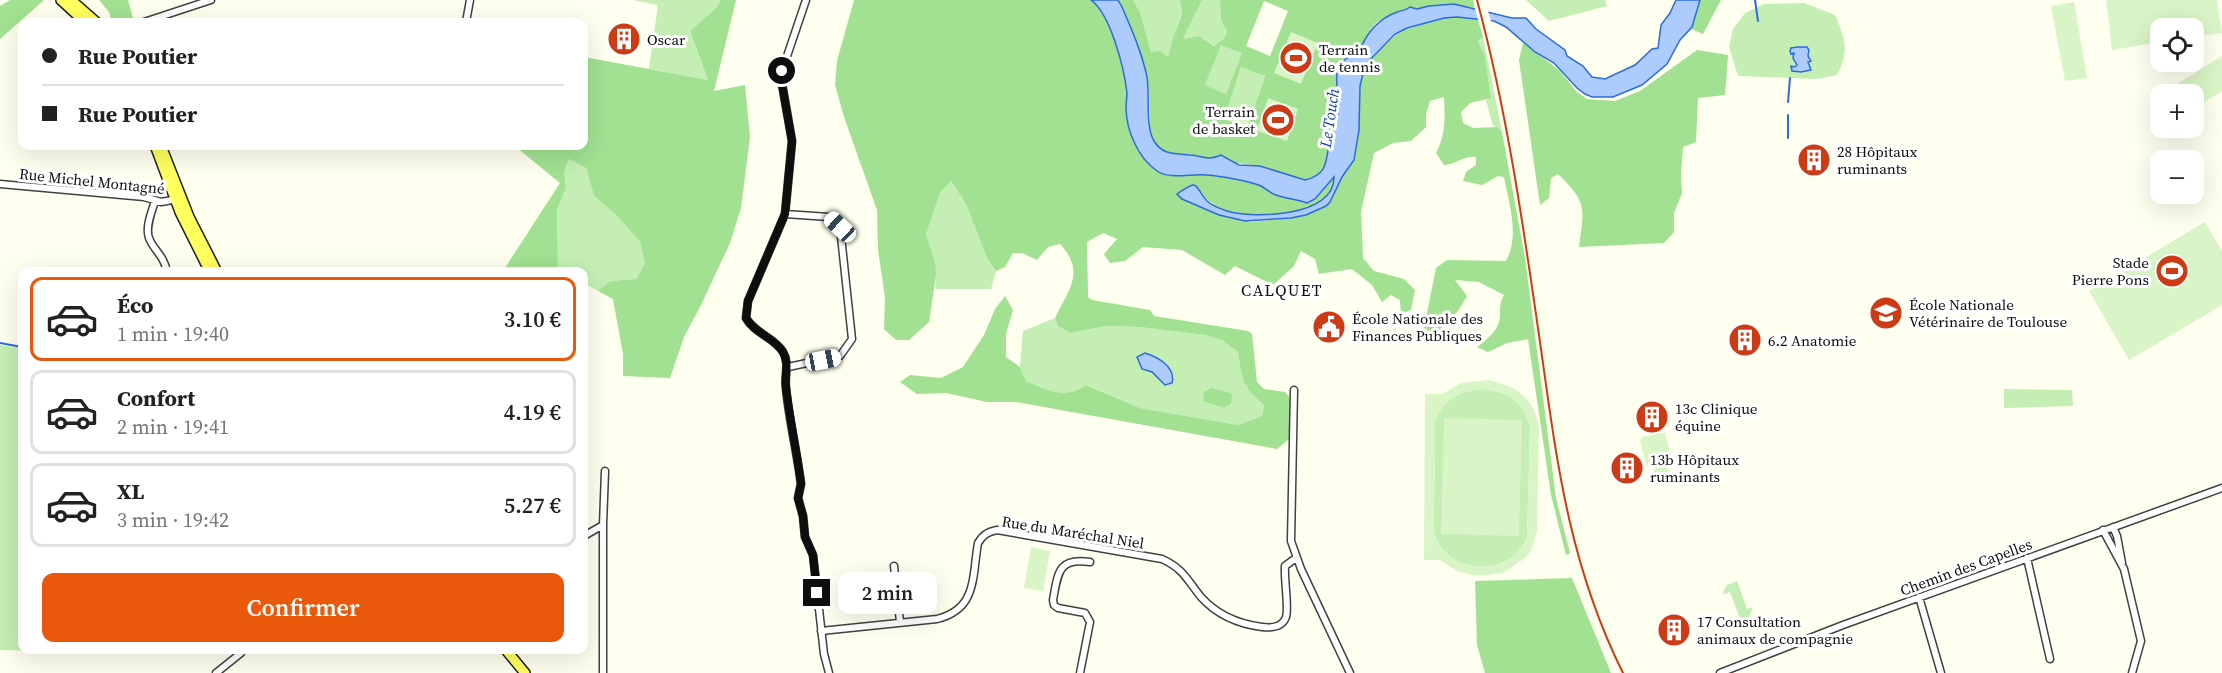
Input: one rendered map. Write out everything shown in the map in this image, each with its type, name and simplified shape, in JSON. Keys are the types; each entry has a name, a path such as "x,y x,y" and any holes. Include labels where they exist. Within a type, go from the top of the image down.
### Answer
{"main road":[{"path":"61,0 81,18"},
{"path":"71,0 91,18"},
{"path":"157,150 208,267"},
{"path":"162,150 178,199 214,267"},
{"path":"509,654 525,673"}],"street":[{"path":"158,18 211,0"},
{"path":"467,18 470,0"},
{"path":"806,0 782,71 782,84 792,141 785,214 748,301 746,318 756,331 777,344 784,354 788,367 785,385 801,484 798,498 805,537 813,555 821,631 829,673"},
{"name":"Rue Michel Montagné","path":"0,184 132,196 166,202 178,199"},
{"path":"155,201 149,220 148,237 164,260 165,267"},
{"path":"785,214 829,217 840,227 852,339 840,356 788,367"},
{"path":"1294,390 1291,541 1296,558 1350,673"},
{"path":"603,673 605,471"},
{"name":"Chemin des Capelles","path":"1720,673 1919,597 2222,488"},
{"path":"588,534 603,525"},
{"path":"2113,527 2141,641 2132,673"},
{"name":"Rue du Maréchal Niel","path":"821,631 952,615 963,605 970,594 978,543 981,537 990,531 997,530 1162,559 1172,563 1185,574 1200,596 1219,612 1236,621 1267,628 1279,626 1284,620 1287,612 1285,567 1296,558"},
{"path":"2103,530 2124,569"},
{"path":"2103,530 2104,542 2129,588"},
{"path":"2027,558 2050,659"},
{"path":"1080,673 1090,622 1089,616 1085,613 1058,608 1054,605 1053,600 1060,570 1068,562 1076,560 1090,562"},
{"path":"894,566 900,622"},
{"path":"1919,597 1941,673"},
{"path":"216,673 240,654"}],"green space":[{"path":"10,0 44,0 24,18 18,18 18,23 0,39 0,6"},
{"path":"99,0 128,0 133,18 111,18"},
{"path":"633,0 721,0 717,7 690,31 708,80 649,69 658,5"},
{"path":"721,0 736,0 714,91 745,85 750,137 741,208 730,243 684,337 670,378 623,376 623,354 613,299 598,291 610,281 636,279 645,263 640,242 616,215 594,196 586,168 569,159 564,172 566,188 557,209 558,267 506,267 560,183 520,150 588,150 588,58 708,80 690,31 717,7"},
{"path":"854,0 1091,0 1105,17 1120,57 1127,93 1128,125 1134,143 1144,159 1157,171 1175,176 1207,175 1242,181 1261,186 1276,195 1307,203 1334,177 1330,192 1316,203 1297,210 1275,214 1251,215 1230,211 1212,204 1202,192 1202,208 1251,222 1291,218 1321,209 1354,160 1359,130 1360,86 1366,63 1400,31 1443,18 1478,20 1483,37 1478,41 1485,56 1491,98 1470,103 1461,112 1463,123 1473,128 1497,127 1502,132 1525,258 1556,498 1570,553 1566,555 1551,495 1528,339 1507,343 1488,352 1477,347 1496,329 1504,295 1479,282 1455,280 1467,296 1458,311 1436,334 1424,328 1436,268 1447,260 1506,261 1513,231 1504,177 1498,176 1482,185 1463,181 1466,172 1476,165 1476,157 1468,157 1444,165 1436,153 1445,119 1444,97 1430,101 1426,114 1426,127 1411,141 1393,143 1374,153 1361,212 1363,258 1374,271 1404,279 1415,290 1411,310 1401,314 1400,300 1391,295 1382,302 1372,285 1352,269 1319,274 1315,259 1301,251 1294,266 1273,285 1235,266 1225,275 1182,250 1143,247 1125,261 1110,263 1104,254 1117,239 1103,233 1087,242 1088,297 1092,300 1150,310 1154,316 1248,331 1252,334 1257,382 1264,389 1285,392 1290,398 1289,439 1277,449 1016,402 987,402 946,393 917,394 900,382 910,375 941,378 963,367 984,335 995,309 1005,296 1013,310 1006,334 1006,357 1020,367 1026,381 1064,393 1079,390 1086,385 1140,408 1238,425 1262,416 1264,405 1251,393 1244,382 1238,352 1222,340 1205,335 1140,327 1106,326 1070,333 1058,326 1055,318 1073,281 1074,272 1068,254 1060,244 1048,247 1037,260 1022,253 1013,253 1005,267 996,271 987,258 966,204 951,181 941,191 926,234 935,263 936,275 929,322 909,340 896,340 884,329 885,297 878,250 877,210 835,85 837,61"},
{"path":"1118,0 1133,0 1140,12 1151,52 1160,51 1168,57 1180,19 1179,0 1202,0 1183,39 1199,36 1214,46 1224,39 1227,32 1221,20 1220,0 1473,0 1475,8 1447,6 1410,8 1383,18 1373,26 1360,50 1342,60 1337,74 1339,108 1329,144 1328,160 1319,174 1305,180 1260,166 1205,159 1189,154 1177,155 1159,149 1150,135 1149,92 1144,63","holes":["1264,1 1288,11 1270,56 1246,46","1221,45 1242,53 1226,94 1205,85","1241,67 1265,76 1251,117 1227,109"]},
{"path":"1133,0 1179,0 1180,22 1168,57 1160,51 1151,52 1140,12"},
{"path":"1202,0 1220,0 1221,20 1227,32 1224,39 1215,46 1199,36 1183,39"},
{"path":"1526,0 1605,0 1607,6 1549,21"},
{"path":"1700,0 1721,0 1703,34 1691,29"},
{"path":"2106,0 2217,0 2222,33 2204,35 2204,18 2150,18 2150,44 2112,50"},
{"path":"2074,2 2087,78 2065,81 2051,6"},
{"path":"1804,3 1835,15 1845,45 1844,58 1837,75 1817,79 1738,76 1729,47 1733,29 1745,13 1764,4"},
{"name":"Terrain de tennis","path":"1291,32 1318,43 1301,84 1274,73"},
{"path":"1483,37 1502,132 1493,126 1486,100 1491,97 1485,57 1478,41"},
{"path":"1523,43 1559,70 1577,92 1587,99 1615,101 1640,91 1697,50 1728,55 1725,95 1698,98 1696,142 1683,147 1682,193 1674,213 1674,232 1664,243 1579,247 1582,207 1575,192 1558,174 1551,178 1549,198 1540,205 1519,60"},
{"path":"1221,44 1242,53 1226,94 1205,85"},
{"path":"2222,56 2222,91 2204,102 2204,84 2177,84 2196,72 2204,72 2204,67"},
{"path":"1241,67 1265,75 1251,117 1226,109"},
{"name":"Terrain de basket","path":"1268,98 1298,109 1287,141 1257,131"},
{"path":"1226,109 1251,117 1247,127 1223,119"},
{"path":"569,159 586,168 594,196 616,215 640,242 645,263 636,279 610,281 598,291 588,286 588,267 558,267 557,209 566,188 564,172"},
{"path":"951,181 966,204 987,258 996,271 991,289 935,289 936,275 926,234 941,191"},
{"name":"Stade Pierre Pons","path":"2205,222 2222,251 2222,305 2129,360 2089,291"},
{"path":"1055,318 1058,326 1070,333 1106,326 1140,327 1205,335 1222,340 1238,352 1244,382 1251,393 1264,405 1262,416 1238,425 1140,408 1087,385 1079,390 1064,393 1026,381 1020,367 1023,331"},
{"path":"0,345 18,347 18,650 0,650"},
{"path":"1488,380 1522,394 1533,408 1539,427 1537,531 1532,549 1525,558 1503,573 1473,575 1457,571 1440,560 1424,560 1425,394 1442,394 1462,383","holes":["1473,390 1491,390 1514,400 1528,419 1530,428 1527,537 1512,557 1495,565 1481,567 1465,564 1451,557 1436,538 1434,529 1435,423 1442,408 1452,398"]},
{"path":"1212,388 1232,394 1231,403 1224,408 1203,401 1204,392"},
{"path":"1482,389 1499,392 1514,399 1528,418 1530,427 1527,537 1512,557 1495,565 1481,567 1465,564 1445,552 1436,538 1434,520 1435,423 1442,408 1452,398"},
{"path":"2004,389 2072,390 2073,406 2004,408"},
{"path":"1444,418 1522,420 1519,536 1441,534"},
{"path":"1665,433 1671,459 1667,463 1659,464 1667,467 1669,472 1667,478 1660,481 1654,473 1659,465 1646,465 1640,440 1643,437"},
{"path":"1031,547 1050,551 1043,591 1024,588"},
{"path":"1572,578 1611,673 1485,673 1477,645 1475,581"},
{"path":"1737,581 1747,609 1753,607 1749,617 1738,622 1735,621 1740,619 1730,592 1724,594 1723,592 1727,585"}],"water":[{"path":"1091,0 1118,0 1122,7 1140,50 1147,77 1151,135 1161,149 1170,153 1206,158 1221,155 1239,165 1260,166 1305,180 1319,174 1325,165 1339,109 1336,76 1338,67 1360,50 1374,27 1390,15 1410,7 1417,9 1454,4 1512,18 1526,18 1536,29 1565,50 1567,56 1583,66 1592,77 1605,79 1635,65 1652,49 1658,48 1661,25 1676,0 1700,0 1692,27 1680,40 1667,64 1642,85 1613,97 1592,97 1585,94 1554,63 1535,52 1506,27 1494,21 1444,18 1407,28 1395,34 1365,65 1360,86 1359,130 1354,160 1342,177 1330,202 1306,215 1245,221 1219,215 1182,199 1177,194 1193,185 1209,203 1227,211 1255,215 1273,214 1291,212 1321,200 1331,190 1334,177 1315,199 1307,203 1276,195 1261,186 1242,181 1207,175 1175,176 1157,171 1144,159 1134,143 1128,125 1127,93 1120,57 1105,17"},
{"path":"1807,47 1809,50 1808,56 1811,61 1808,62 1811,70 1792,71 1791,66 1797,65 1793,58 1794,53 1791,54 1790,51 1791,48"},
{"path":"1145,353 1160,360 1169,368 1173,377 1172,383 1165,385 1152,372 1142,369 1137,357"}],"pier":[{"path":"1474,5 1487,8 1492,24 1479,23"}],"waterway":[{"path":"1755,0 1758,21"},
{"path":"1788,102 1790,78"},
{"path":"1788,115 1788,138"},
{"path":"0,343 18,346"}],"railway":[{"path":"1477,0 1498,86 1514,173 1553,433 1568,514 1590,594 1623,673"}],"place":[{"name":"Oscar","path":"624,39"},
{"name":"Terrain de tennis","path":"1296,58"},
{"name":"Terrain de basket","path":"1278,120"},
{"name":"28 Hôpitaux ruminants","path":"1814,160"},
{"name":"Stade Pierre Pons","path":"2172,271"},
{"name":"École Nationale Vétérinaire de Toulouse","path":"1886,313"},
{"name":"École Nationale des Finances Publiques","path":"1329,327"},
{"name":"6.2 Anatomie","path":"1745,340"},
{"name":"13c Clinique équine","path":"1652,417"},
{"name":"13b Hôpitaux ruminants","path":"1627,468"},
{"name":"17 Consultation animaux de compagnie","path":"1674,630"}],"district":[{"name":"CALQUET","path":"1282,290"}],"route":[{"path":"782,71 782,84 792,141 785,214 748,301 746,318 756,331 777,344 784,354 788,367 785,385 801,484 798,498 805,537 813,555 817,593"}],"water label":[{"name":"Le Touch","path":"1329,118"}]}
